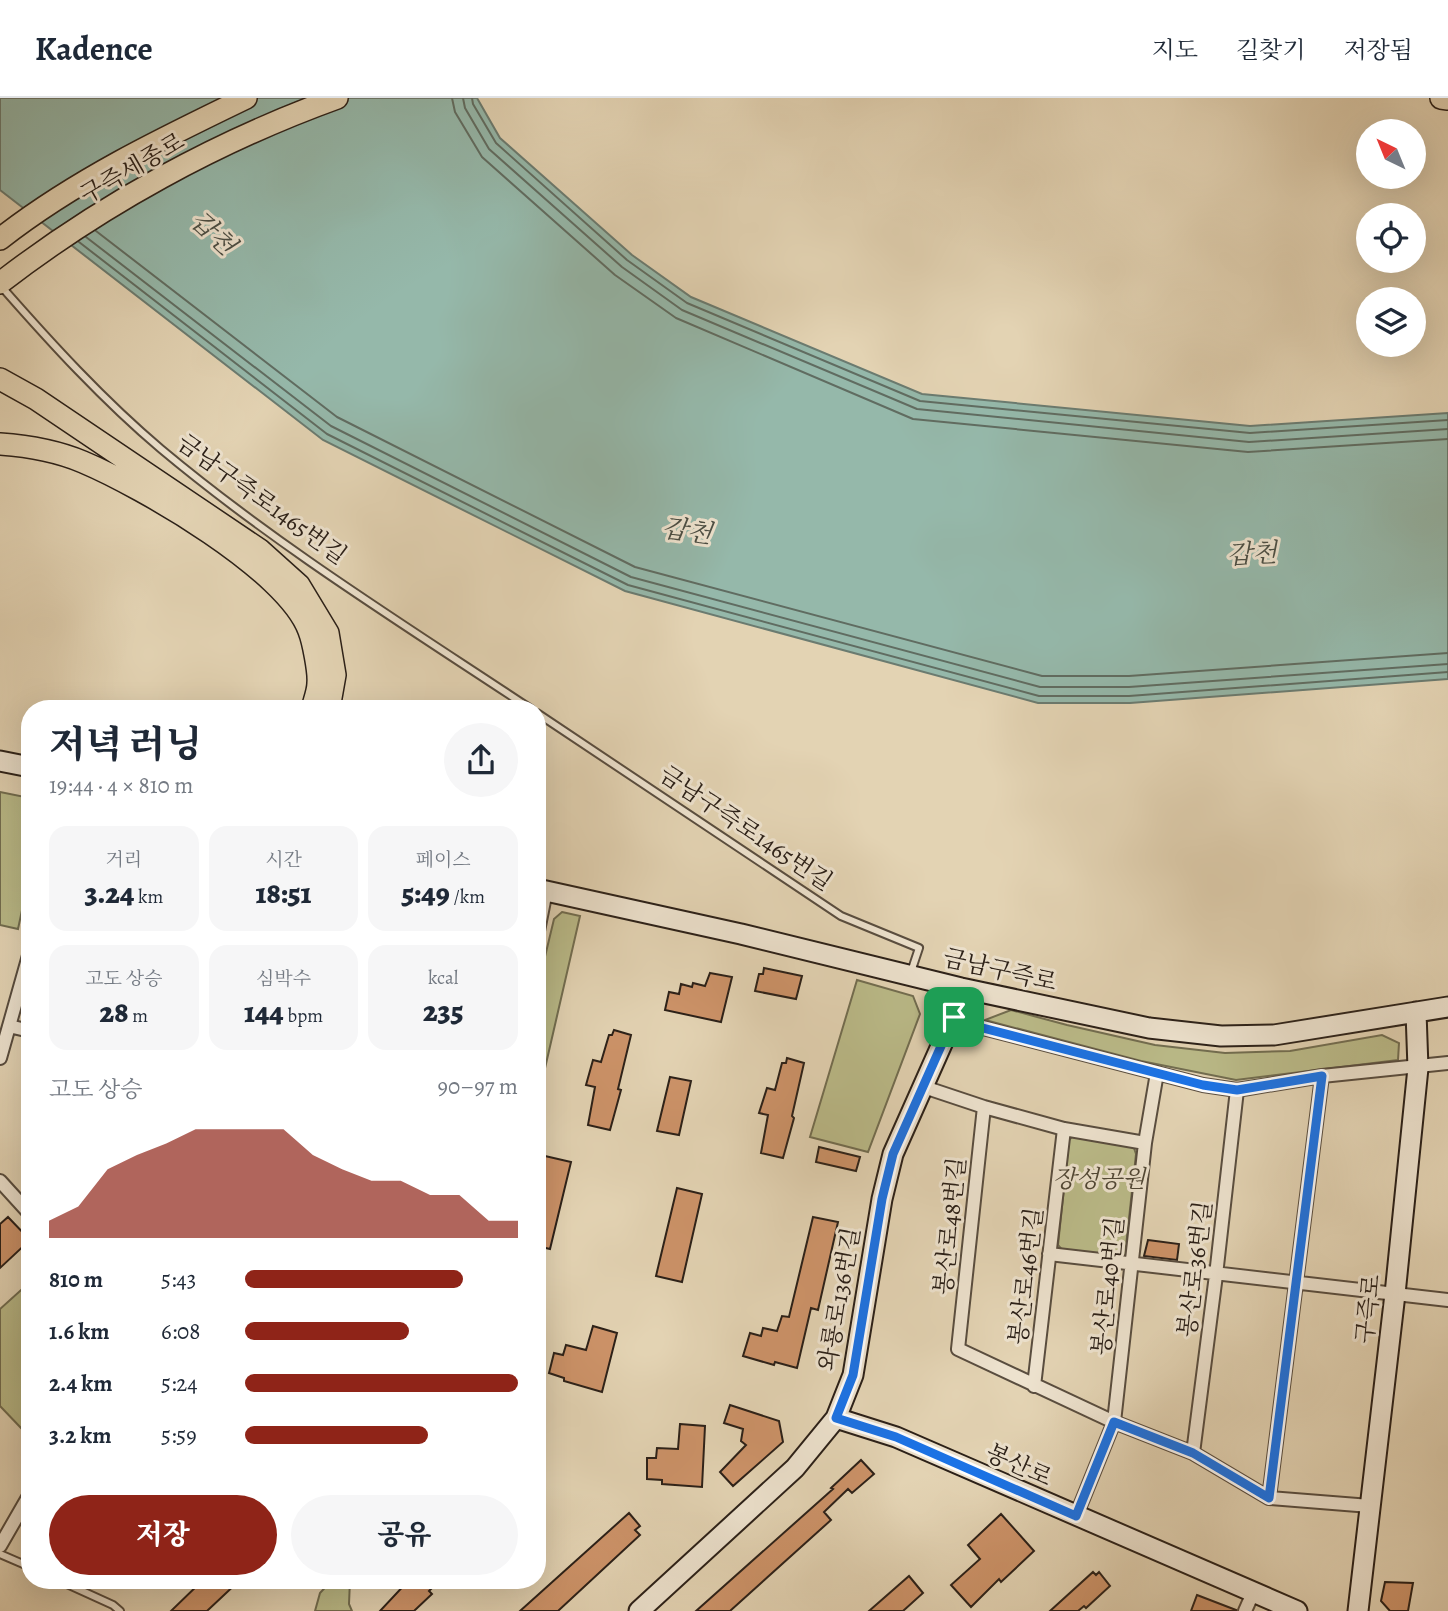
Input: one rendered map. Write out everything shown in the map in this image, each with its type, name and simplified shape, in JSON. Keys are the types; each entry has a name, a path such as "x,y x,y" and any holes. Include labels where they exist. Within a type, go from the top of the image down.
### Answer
{"highway":[{"name":"구즉세종로","path":"0,239 144,147 246,98"},
{"name":"구즉세종로","path":"0,284 38,253 160,178 290,115 337,98"},
{"path":"1441,98 1448,99"},
{"path":"0,379 36,399 249,543 299,585 328,633 335,675 331,700"},
{"path":"0,444 29,446 80,461 137,488 263,573 287,595 309,630 318,682 314,700"}],"main road":[{"path":"0,761 21,765"},
{"name":"금남구즉로","path":"546,891 961,988 1149,1028 1220,1036 1275,1035 1448,1007"},
{"name":"와룡로136번길","path":"639,1611 794,1468 836,1418 853,1375 882,1199 893,1154 954,1017 961,988"},
{"name":"구즉로","path":"1358,1611 1418,1068 1416,1012"},
{"name":"봉산로","path":"836,1418 896,1437 1076,1516 1249,1602 1297,1611"}],"street":[{"path":"0,1058 21,984"},
{"path":"954,1017 979,1027 1203,1085 1237,1090 1322,1076 1448,1063"},
{"path":"9,1026 21,1029"},
{"name":"봉산로40번길","path":"1076,1516 1114,1422 1145,1143 1157,1073"},
{"path":"1269,1498 1322,1076"},
{"path":"924,1087 1064,1129 1145,1143"},
{"name":"봉산로36번길","path":"1193,1453 1237,1090"},
{"name":"봉산로48번길","path":"984,1107 958,1349 1034,1386"},
{"name":"봉산로46번길","path":"1034,1386 1064,1129"},
{"path":"0,1181 21,1204"},
{"path":"1049,1254 1448,1300"},
{"path":"1034,1386 1114,1422 1193,1453 1269,1498 1370,1506"},
{"path":"0,1546 21,1510"}],"lane":[{"name":"금남구즉로1465번길","path":"0,284 95,388 159,447 243,515 518,700"},
{"name":"금남구즉로1465번길","path":"546,719 841,916 919,948 910,974"},
{"path":"0,1554 21,1563"},
{"path":"78,1589 120,1611"}],"green space":[{"path":"0,792 21,796 21,915 18,929 0,925"},
{"path":"562,912 580,916 546,1064 546,952 554,919"},
{"path":"857,980 913,996 920,1014 868,1152 810,1137"},
{"path":"1011,1010 1155,1045 1225,1053 1290,1051 1382,1035 1399,1043 1398,1060 1236,1080 1141,1061 985,1020"},
{"name":"장성공원","path":"1074,1135 1133,1145 1136,1154 1125,1255 1063,1251 1058,1245 1069,1140"},
{"path":"21,1290 21,1428 0,1406 0,1309"},
{"path":"324,1589 350,1589 349,1604 352,1611 315,1611"}],"water":[{"name":"갑천","path":"0,98 477,98 500,138 632,255 691,297 922,394 1250,426 1448,413 1448,679 1130,703 1038,703 625,591 323,440 0,190"}],"building":[{"path":"764,968 802,976 796,999 755,991 759,974 763,974"},
{"path":"710,973 732,977 721,1022 665,1010 669,992 679,994 681,984 705,986"},
{"path":"614,1030 631,1035 618,1089 621,1090 610,1130 588,1125 595,1087 586,1085 593,1060 601,1062 609,1035 612,1035"},
{"path":"787,1058 804,1063 792,1116 794,1118 783,1158 761,1153 768,1115 759,1113 767,1088 775,1090 782,1063 786,1063"},
{"path":"670,1077 691,1081 679,1135 657,1131"},
{"path":"819,1147 860,1157 856,1171 816,1162"},
{"path":"546,1156 571,1162 550,1249 546,1248"},
{"path":"677,1188 702,1194 682,1282 656,1276"},
{"path":"8,1217 21,1231 21,1248 0,1268 0,1224"},
{"path":"813,1217 838,1222 818,1310 811,1308 797,1368 743,1356 750,1333 761,1336 763,1328 777,1331 782,1316 789,1317"},
{"path":"1148,1240 1179,1244 1177,1260 1144,1256"},
{"path":"593,1326 617,1333 602,1392 564,1381 564,1378 549,1373 554,1353 563,1355 566,1345 586,1350"},
{"path":"730,1405 779,1421 783,1442 733,1486 720,1472 746,1445 741,1441 743,1429 724,1423"},
{"path":"680,1424 705,1426 702,1487 662,1484 662,1480 647,1479 647,1458 656,1458 657,1448 678,1449"},
{"path":"861,1460 874,1474 852,1493 848,1489 824,1512 831,1520 730,1611 696,1611 833,1489 831,1488"},
{"path":"629,1513 640,1526 635,1530 640,1535 558,1611 520,1611"},
{"path":"1001,1514 1034,1551 1001,1582 999,1579 971,1607 951,1585 980,1559 968,1545"},
{"path":"1093,1572 1096,1575 1099,1572 1110,1586 1086,1608 1084,1606 1078,1611 1050,1611"},
{"path":"909,1576 923,1593 903,1611 869,1611"},
{"path":"1385,1582 1413,1583 1408,1611 1390,1611 1381,1601"},
{"path":"194,1589 230,1589 207,1611 171,1611"},
{"path":"401,1589 431,1589 429,1591 432,1594 414,1611 380,1611"},
{"path":"1197,1595 1236,1610 1236,1611 1191,1611"}],"route":[{"path":"954,1017 979,1027 1203,1085 1237,1090 1322,1076 1269,1498 1193,1453 1114,1422 1076,1516 896,1437 836,1418 853,1375 882,1199 893,1154 954,1017"}]}
